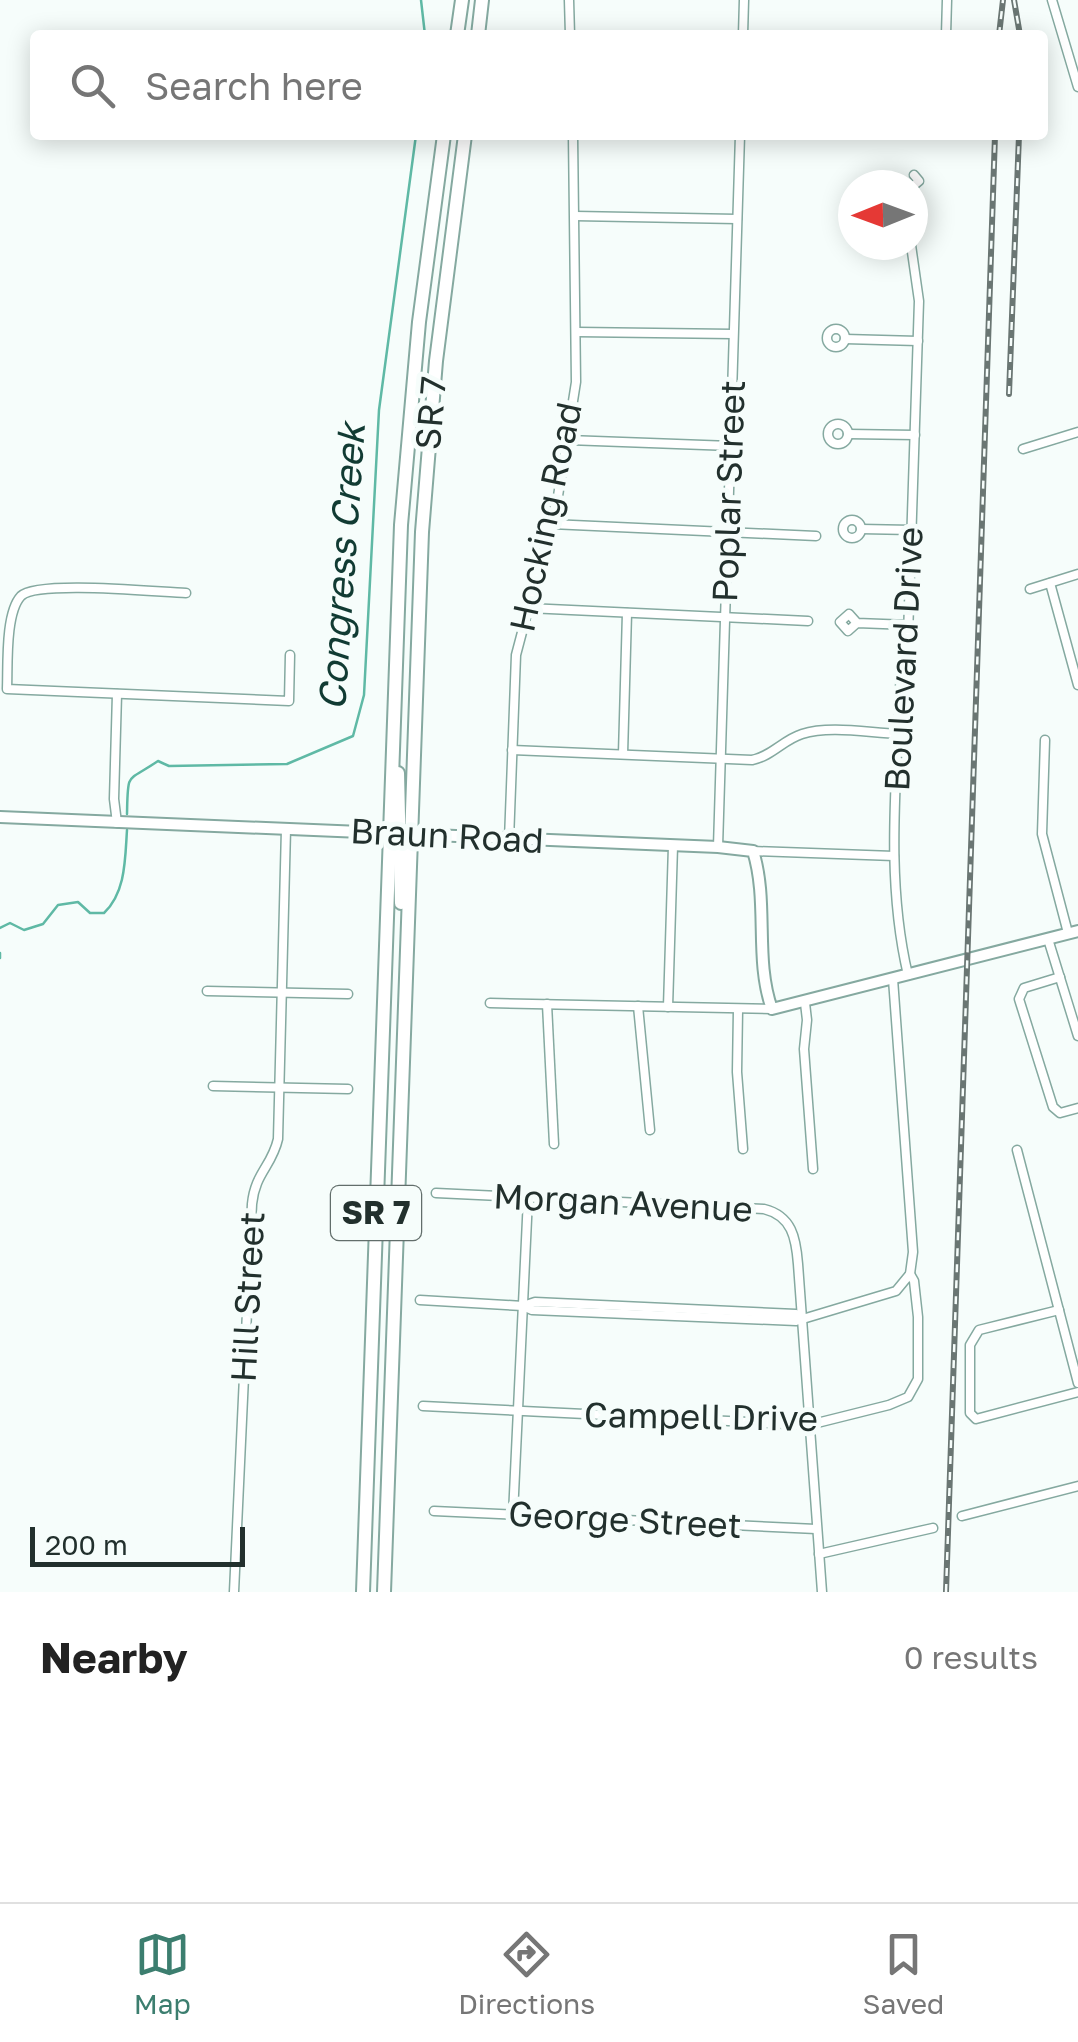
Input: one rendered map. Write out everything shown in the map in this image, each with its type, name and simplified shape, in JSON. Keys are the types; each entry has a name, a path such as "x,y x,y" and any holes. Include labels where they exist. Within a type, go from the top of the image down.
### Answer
{"highway":[{"path":"458,30 462,0"},
{"path":"479,30 482,0"},
{"name":"SR 7","path":"384,1592 406,962 393,707 405,464 443,140"},
{"name":"SR 7","path":"364,1592 399,834 423,500 464,140"}],"street":[{"path":"569,0 570,30"},
{"path":"743,30 744,0"},
{"path":"946,30 947,0"},
{"path":"1052,0 1078,86"},
{"name":"Hocking Road","path":"509,840 516,655 568,440 577,370 573,140"},
{"name":"Poplar Street","path":"718,847 740,140"},
{"path":"574,216 738,219"},
{"name":"Boulevard Drive","path":"908,975 895,896 894,856 901,664 908,625 912,530 919,282 914,260"},
{"path":"577,332 733,334"},
{"path":"846,339 918,341"},
{"path":"1023,449 1078,432"},
{"path":"848,434 915,435"},
{"path":"568,440 731,446"},
{"path":"550,524 816,536"},
{"path":"861,529 912,530"},
{"path":"1030,589 1078,574"},
{"path":"1050,583 1078,686"},
{"path":"186,594 41,588 28,591 18,600 10,628 8,689 289,701 290,655"},
{"path":"528,608 808,621"},
{"path":"622,754 627,613"},
{"path":"857,623 908,625"},
{"path":"117,694 117,823"},
{"path":"512,750 721,760 764,758 807,732 898,734"},
{"path":"490,1003 772,1009 1073,932 1042,834 1045,740"},
{"name":"Braun Road","path":"0,817 894,856"},
{"name":"Hill Street","path":"234,1592 252,1204 256,1180 275,1151 286,829"},
{"path":"668,1007 672,846"},
{"path":"753,852 760,881 766,991 772,1009"},
{"path":"1048,939 1078,1036"},
{"path":"1060,977 1024,988 1020,1000 1052,1107 1060,1113 1078,1108"},
{"path":"801,1318 888,1295 902,1287 910,1274 914,1252 893,979"},
{"path":"207,991 348,994"},
{"path":"804,1003 813,1170"},
{"path":"546,1004 554,1144"},
{"path":"638,1006 650,1130"},
{"path":"738,1010 743,1150"},
{"path":"213,1086 348,1090"},
{"path":"1016,1150 1078,1382"},
{"name":"Morgan Avenue","path":"436,1193 764,1209 781,1216 795,1238 801,1318"},
{"path":"513,1515 528,1198"},
{"name":"Campell Drive","path":"422,1406 809,1425 899,1402 913,1392 918,1379 920,1336 910,1274"},
{"path":"420,1300 796,1314 801,1318 822,1592"},
{"path":"1059,1310 974,1334 970,1345 971,1417 976,1419 1078,1392"},
{"path":"962,1516 1078,1486"},
{"name":"George Street","path":"434,1511 816,1529"},
{"path":"818,1554 934,1528"}],"waterway":[{"name":"Congress Creek","path":"421,0 424,30"},
{"name":"Congress Creek","path":"127,814 131,779 158,761 169,766 287,764 353,736 364,695 379,410 415,140"},
{"name":"Congress Creek","path":"0,928 10,923 24,930 43,924 58,905 78,902 90,913 104,913 120,885 127,830"},
{"name":"Congress Creek","path":"0,953 0,958"}],"railway":[{"path":"1000,30 1003,0"},
{"path":"1014,0 1019,30"},
{"path":"946,1592 995,140"},
{"path":"1009,394 1019,140"}]}
